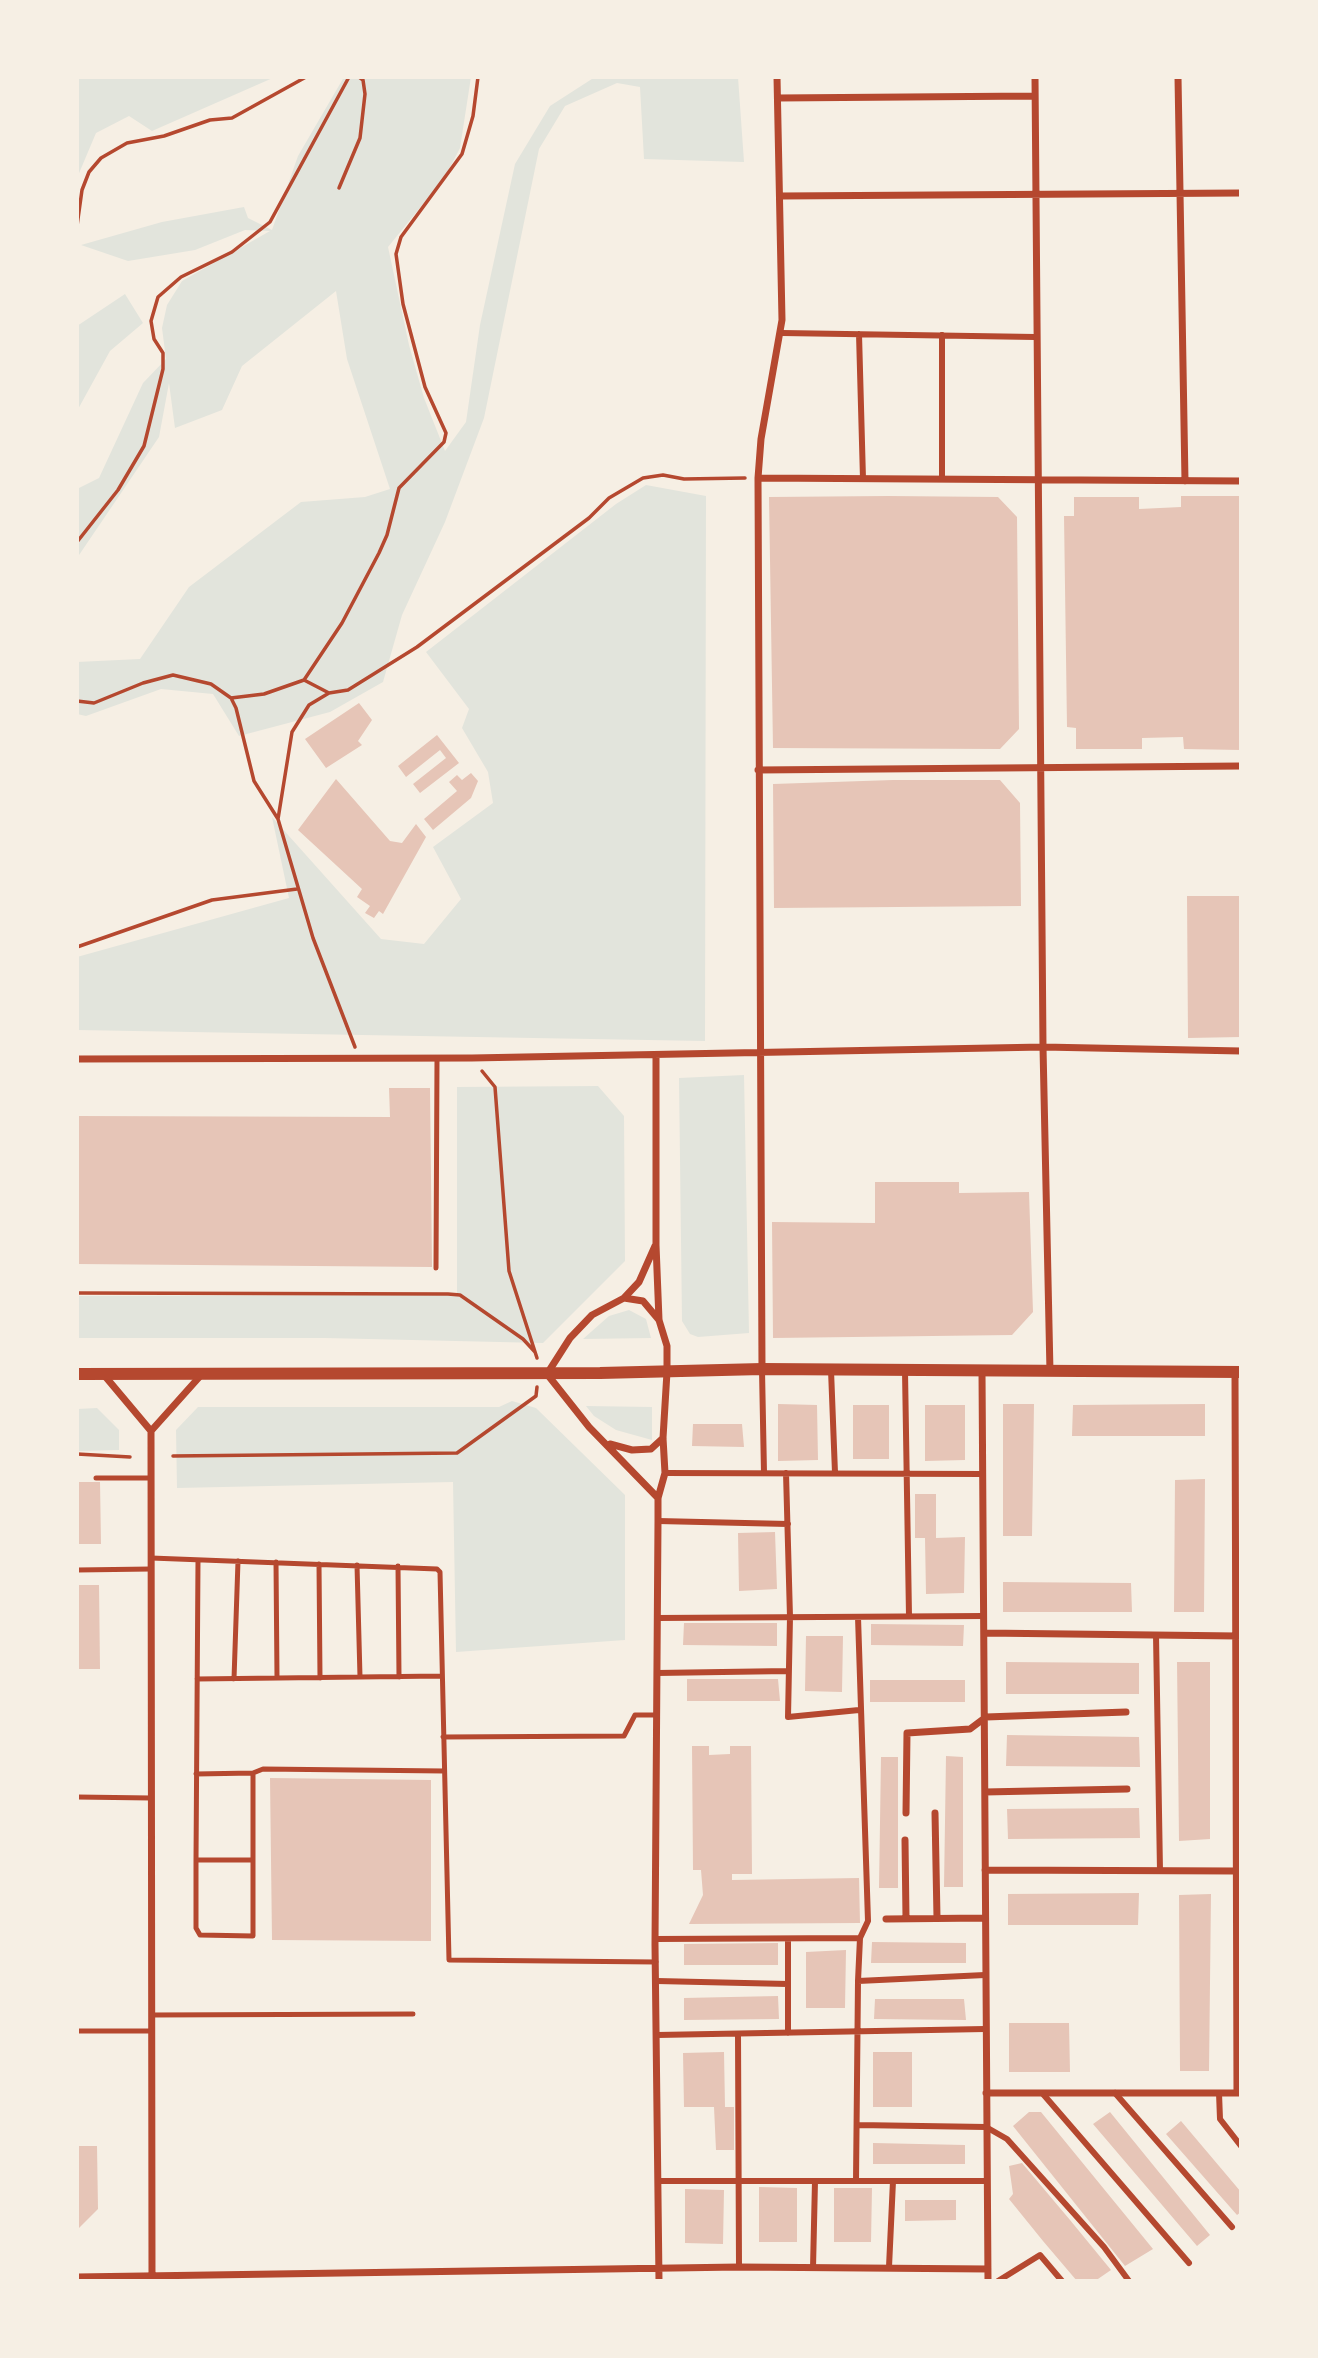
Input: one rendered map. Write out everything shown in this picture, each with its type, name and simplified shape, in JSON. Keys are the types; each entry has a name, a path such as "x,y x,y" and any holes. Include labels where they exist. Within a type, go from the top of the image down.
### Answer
{"street":[{"path":"764,1473 758,478 765,414 782,333 777,77"},
{"path":"1035,77 1033,193 1043,1047 1050,1373"},
{"path":"1178,77 1185,481"},
{"path":"778,98 1034,96"},
{"path":"781,195 1241,193"},
{"path":"782,333 1035,337"},
{"path":"859,334 863,479"},
{"path":"942,335 942,479"},
{"path":"758,478 1241,481"},
{"path":"758,770 1241,766"},
{"path":"77,1059 437,1059 760,1055 1043,1047 1241,1051"},
{"path":"653,2281 656,2270 658,2181 655,1939 658,1497 665,1473 663,1438 667,1372 667,1346 659,1320 656,1245 656,1056"},
{"path":"624,1298 639,1282 656,1245"},
{"path":"542,1373 585,1322 609,1303 624,1298 643,1301 659,1320"},
{"path":"77,1374 542,1373 762,1369 1050,1373 1238,1372 1236,1871 1239,2092 986,2093"},
{"path":"831,1370 835,1473"},
{"path":"905,1371 909,1616"},
{"path":"982,1372 988,2281"},
{"path":"542,1373 589,1427 609,1444 658,1497"},
{"path":"103,1374 151,1431 152,2277"},
{"path":"151,1431 202,1374"},
{"path":"609,1444 632,1450 651,1449 663,1438"},
{"path":"665,1473 983,1474"},
{"path":"786,1473 790,1617 788,1717 859,1710"},
{"path":"658,1521 788,1524"},
{"path":"657,1618 984,1616"},
{"path":"856,2181 858,1981 860,1938 868,1921 858,1617"},
{"path":"984,1633 1239,1636"},
{"path":"1156,1635 1160,1871"},
{"path":"657,1673 788,1671"},
{"path":"906,1813 907,1733 970,1729 986,1717 1126,1712"},
{"path":"985,1792 1127,1789"},
{"path":"935,1813 936,1918"},
{"path":"905,1840 906,1918"},
{"path":"985,1870 1236,1871"},
{"path":"886,1919 985,1918"},
{"path":"655,1939 860,1938"},
{"path":"788,1939 788,2033"},
{"path":"858,1981 985,1975"},
{"path":"657,1981 788,1984"},
{"path":"657,2035 985,2029"},
{"path":"738,2034 739,2267"},
{"path":"1115,2093 1232,2227"},
{"path":"1219,2093 1220,2119 1241,2146"},
{"path":"1043,2094 1189,2263"},
{"path":"857,2125 986,2127 1007,2139 1104,2247 1129,2281"},
{"path":"658,2181 987,2181"},
{"path":"813,2268 816,2181"},
{"path":"889,2267 893,2181"},
{"path":"998,2281 1040,2255 1062,2281"},
{"path":"77,2277 739,2267 988,2269"},
{"path":"656,2270 659,2281"}],"lane":[{"path":"436,1268 437,1059"},
{"path":"96,1478 151,1478"},
{"path":"151,1558 437,1569 440,1572 449,1960 656,1962"},
{"path":"198,1560 196,1928 200,1935 253,1936 253,1773"},
{"path":"234,1679 238,1561"},
{"path":"276,1562 277,1678"},
{"path":"319,1564 320,1678"},
{"path":"357,1565 360,1677"},
{"path":"398,1566 399,1677"},
{"path":"77,1570 151,1569"},
{"path":"197,1679 441,1676"},
{"path":"443,1737 624,1737 635,1715 657,1715"},
{"path":"196,1774 253,1773 262,1769 444,1771"},
{"path":"77,1797 151,1798"},
{"path":"196,1860 253,1860"},
{"path":"152,2015 413,2014"},
{"path":"77,2031 152,2031"}],"path":[{"path":"77,226 82,190 89,172 101,158 127,143 164,136 210,120 232,118 306,77"},
{"path":"77,542 118,490 144,446 163,369 163,353 154,339 151,321 158,297 181,277 244,244 270,222 349,77"},
{"path":"339,188 360,138 365,94 363,80 359,77"},
{"path":"231,698 264,694 304,680 342,623 379,553 400,488 444,442 446,433 425,387 403,304 396,254 401,237 462,154 473,116 478,77"},
{"path":"278,819 292,732 309,705 329,694 348,690 417,647 580,526 609,498 643,478 663,475 684,479 758,478"},
{"path":"77,701 94,703 143,683 173,675 211,684 231,698 236,708 254,781 278,819 297,889 360,1059"},
{"path":"304,680 329,694"},
{"path":"77,947 212,900 297,889"},
{"path":"77,1293 448,1294 468,1301 523,1339 537,1353 509,1271 495,1087 472,1058"},
{"path":"173,1456 457,1453 536,1396 542,1373"},
{"path":"77,1454 130,1457"}],"shaded area":[{"path":"77,77 275,77 152,131 129,116 96,133 77,178"},
{"path":"344,77 471,77 460,148 445,177 388,247 409,345 424,398 445,451 466,422 480,325 515,164 550,106 595,77 738,77 744,162 644,159 640,87 617,83 565,106 539,149 484,418 445,522 402,615 383,682 330,712 239,736 213,694 161,689 86,716 77,714 77,662 140,659 189,587 301,502 365,497 390,489 347,359 336,291 242,366 222,410 175,428 169,383 159,437 77,558 77,489 99,478 143,383 166,359 162,328 167,305 182,281 270,231 245,230 195,250 128,261 81,245 162,222 244,207 248,218 272,230 298,156"},
{"path":"125,294 143,323 110,351 77,411 77,326"},
{"path":"646,485 706,496 705,1041 77,1030 77,957 289,898 272,817 381,939 424,944 461,899 433,847 493,803 488,772 462,728 469,709 426,652 616,504"},
{"path":"744,1075 749,1333 698,1337 690,1334 682,1321 679,1078"},
{"path":"598,1086 624,1116 625,1261 543,1343 325,1338 77,1338 77,1296 457,1295 457,1087"},
{"path":"629,1310 646,1319 651,1338 583,1339 609,1316"},
{"path":"512,1401 536,1408 625,1495 625,1640 456,1652 453,1482 177,1488 176,1430 198,1407 499,1407"},
{"path":"586,1406 652,1407 652,1440 616,1430 594,1416"},
{"path":"97,1408 119,1430 119,1450 77,1451 77,1409"}],"building":[{"path":"1181,496 1241,496 1241,750 1184,749 1183,737 1142,738 1142,749 1076,749 1076,728 1067,727 1064,516 1074,516 1074,497 1139,497 1139,509 1181,507"},
{"path":"769,497 998,497 1017,517 1019,729 1000,749 773,748"},
{"path":"359,703 372,720 358,741 362,745 326,768 305,739"},
{"path":"437,735 459,763 420,793 413,784 446,758 440,750 406,777 398,766"},
{"path":"471,773 478,781 471,798 433,830 424,819 457,791 449,782 457,775 462,780"},
{"path":"336,779 390,841 402,843 416,824 426,837 383,914 379,911 374,918 365,913 370,906 357,897 362,889 298,830"},
{"path":"1000,780 1020,803 1021,906 774,908 773,784"},
{"path":"1187,896 1241,896 1241,1037 1188,1038"},
{"path":"389,1088 430,1088 432,1267 77,1264 77,1116 390,1117"},
{"path":"875,1182 959,1182 959,1193 1029,1192 1033,1312 1012,1335 773,1338 772,1222 875,1223"},
{"path":"778,1404 817,1405 818,1460 778,1461"},
{"path":"1003,1404 1034,1404 1032,1536 1003,1536"},
{"path":"1205,1404 1205,1436 1072,1436 1073,1405"},
{"path":"853,1405 889,1405 889,1459 853,1459"},
{"path":"925,1405 965,1405 965,1460 925,1461"},
{"path":"693,1424 742,1424 744,1447 692,1446"},
{"path":"1205,1479 1204,1612 1174,1612 1175,1480"},
{"path":"77,1482 100,1482 101,1544 77,1544"},
{"path":"915,1494 936,1494 936,1538 965,1537 964,1593 926,1594 925,1538 915,1538"},
{"path":"775,1532 777,1589 739,1591 738,1533"},
{"path":"1003,1582 1131,1583 1132,1612 1003,1612"},
{"path":"77,1585 99,1585 100,1669 77,1669"},
{"path":"684,1623 777,1623 777,1646 683,1645"},
{"path":"871,1624 964,1625 963,1646 871,1645"},
{"path":"806,1636 843,1636 842,1692 805,1691"},
{"path":"1006,1662 1139,1663 1139,1694 1006,1694"},
{"path":"1177,1662 1210,1662 1210,1839 1179,1841"},
{"path":"687,1679 778,1679 780,1701 687,1701"},
{"path":"870,1680 965,1680 965,1702 870,1702"},
{"path":"1007,1735 1139,1737 1140,1767 1006,1766"},
{"path":"692,1746 709,1746 709,1755 730,1754 730,1746 751,1746 752,1874 732,1874 732,1880 859,1878 860,1923 689,1924 703,1895 701,1870 693,1870"},
{"path":"946,1756 963,1757 963,1887 944,1887"},
{"path":"881,1757 898,1757 898,1888 879,1888"},
{"path":"270,1778 431,1780 431,1941 272,1940"},
{"path":"1139,1808 1140,1838 1008,1839 1007,1809"},
{"path":"1139,1893 1138,1925 1008,1925 1008,1894"},
{"path":"1211,1894 1209,2071 1180,2071 1179,1895"},
{"path":"872,1942 966,1943 966,1963 871,1963"},
{"path":"778,1943 778,1965 684,1965 684,1944"},
{"path":"846,1950 845,2008 806,2008 806,1952"},
{"path":"778,1996 779,2019 684,2020 684,1998"},
{"path":"875,1999 964,1999 966,2020 874,2019"},
{"path":"1009,2023 1069,2023 1070,2072 1009,2072"},
{"path":"724,2052 725,2107 734,2107 734,2150 716,2150 714,2107 684,2107 683,2053"},
{"path":"873,2052 912,2052 912,2107 873,2107"},
{"path":"1029,2112 1041,2112 1153,2249 1125,2266 1013,2126"},
{"path":"1110,2112 1210,2235 1197,2246 1093,2124"},
{"path":"1181,2121 1241,2192 1241,2212 1237,2215 1166,2134"},
{"path":"873,2143 965,2145 965,2164 873,2164"},
{"path":"77,2146 97,2146 98,2209 79,2228"},
{"path":"1022,2163 1111,2270 1095,2281 1077,2281 1043,2241 1009,2199 1013,2194 1009,2166"},
{"path":"759,2187 797,2188 797,2242 759,2242"},
{"path":"834,2188 872,2188 871,2242 834,2242"},
{"path":"685,2189 724,2190 723,2244 685,2243"},
{"path":"905,2200 956,2200 956,2220 905,2221"}]}
